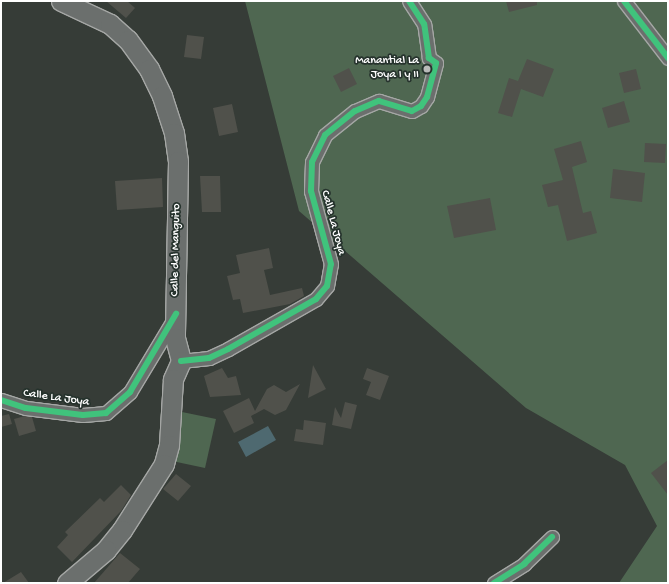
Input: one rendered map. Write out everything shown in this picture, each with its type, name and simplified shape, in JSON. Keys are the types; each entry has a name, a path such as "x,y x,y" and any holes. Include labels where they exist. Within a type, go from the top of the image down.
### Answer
{"main road":[{"name":"Calle del Manguito","path":"61,1 84,5 110,24 128,40 149,68 174,133 178,161 175,338 181,361"},
{"path":"67,583 106,550 122,530 164,464 169,445 173,379 181,361"}],"street":[{"name":"Calle La Joya","path":"181,361 209,358 223,352 316,299 327,286 331,264 311,191 312,162 325,135 355,111 379,101 412,111 421,106 427,97 436,63 429,58 424,24 409,1"},
{"path":"624,1 668,58"},
{"name":"Calle La Joya","path":"1,400 34,409 96,416 106,413 130,392 176,314"},
{"path":"494,583 524,564 552,537"}],"green space":[{"path":"245,1 668,1 668,583 619,583 657,526 625,465 526,408 299,211"},
{"path":"182,412 216,419 205,468 172,461"}],"water":[{"path":"268,426 276,440 246,457 238,442"}],"building":[{"path":"106,1 127,1 135,8 126,18"},
{"path":"506,1 537,1 537,5 509,12"},
{"path":"187,35 204,37 201,59 184,57"},
{"path":"527,59 554,69 543,97 521,89 512,117 498,113 509,78 518,81"},
{"path":"349,68 357,84 341,92 333,76"},
{"path":"636,69 641,89 624,93 619,73"},
{"path":"624,101 630,122 608,128 602,108"},
{"path":"232,104 238,132 219,136 213,108"},
{"path":"581,141 587,162 572,167 583,213 591,211 597,233 567,241 558,205 548,207 542,185 563,180 554,149"},
{"path":"645,143 666,144 665,163 644,162"},
{"path":"613,169 645,173 642,202 610,198"},
{"path":"200,176 220,176 221,212 202,212"},
{"path":"162,178 163,207 117,210 115,181"},
{"path":"490,198 496,230 454,238 447,206"},
{"path":"269,248 273,268 264,270 270,295 302,288 304,296 290,304 243,313 240,299 233,300 227,276 240,273 236,255"},
{"path":"313,365 326,389 308,398"},
{"path":"222,368 228,378 236,376 241,395 210,397 204,376"},
{"path":"367,368 389,376 380,400 366,395 371,382 363,379"},
{"path":"300,384 286,410 275,415 264,409 251,416 254,423 234,433 223,411 249,398 255,411 267,389 274,385 286,392"},
{"path":"345,402 357,405 351,429 332,425 335,407 341,418"},
{"path":"9,414 12,424 1,427 1,416"},
{"path":"25,416 32,417 36,431 19,436 14,419"},
{"path":"304,420 326,423 323,445 294,441 296,429 303,430"},
{"path":"668,460 668,495 651,473"},
{"path":"176,474 191,486 178,501 163,489"},
{"path":"121,485 131,495 121,511 72,562 57,547 68,535 65,532 100,498 104,502"},
{"path":"120,553 140,569 128,583 94,583"},
{"path":"21,572 29,583 3,583"}],"cycle path":[{"path":"181,361 209,358 228,349 316,299 327,286 331,264 311,191 312,162 325,135 355,111 379,101 412,111 421,106 427,97 436,63 429,58 424,24 409,1"},
{"path":"624,1 668,58"},
{"path":"1,400 26,408 83,415 106,413 130,392 176,314"},
{"path":"494,583 524,564 552,537"}],"place":[{"name":"Manantial La Joya I y II","path":"427,69"}]}
